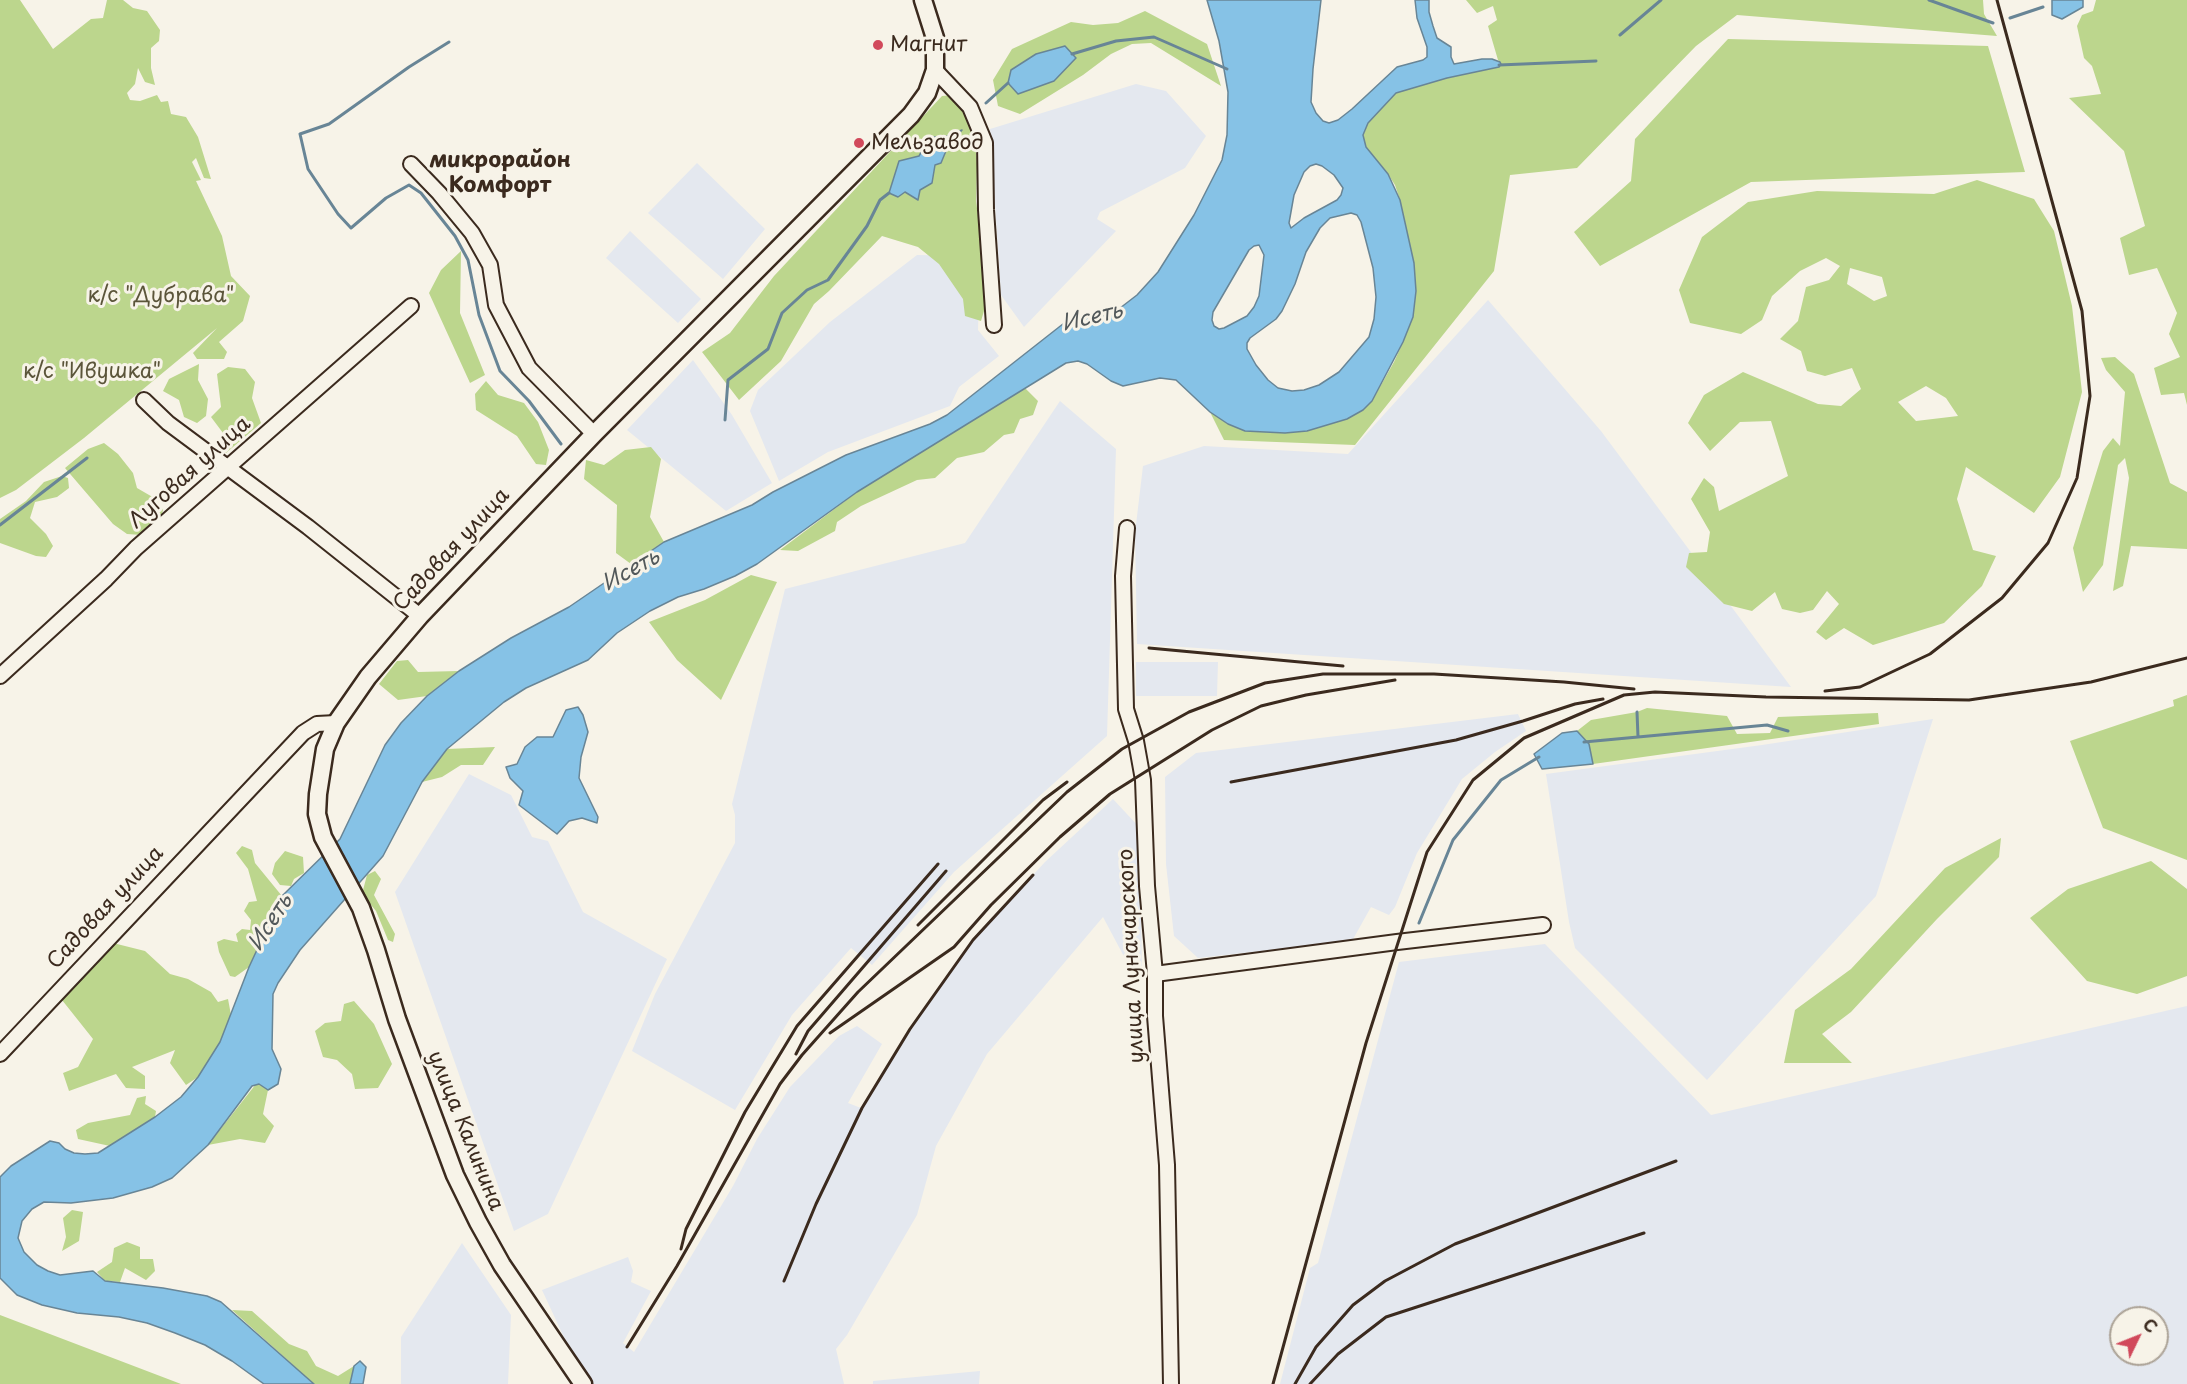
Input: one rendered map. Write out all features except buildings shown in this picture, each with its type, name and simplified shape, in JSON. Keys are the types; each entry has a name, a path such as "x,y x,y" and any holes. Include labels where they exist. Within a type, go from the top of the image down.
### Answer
{"main road":[{"path":"923,0 935,38 935,70"},
{"name":"Садовая улица","path":"336,723 368,677 420,616 594,434 911,115 927,93 935,70"},
{"name":"улица Калинина","path":"336,723 325,749 318,794 317,814 323,837 361,908 397,1019 455,1175 502,1265 583,1384"}],"street":[{"path":"935,70 970,107 985,143 986,210 994,325"},
{"path":"411,164 472,233 490,265 496,305 529,368 594,434"},
{"name":"Луговая улица","path":"0,676 106,579 136,548 411,306"},
{"path":"144,400 168,423 228,466 420,616"},
{"name":"улица Луначарского","path":"1127,528 1123,576 1126,710 1136,741 1143,780 1147,886 1155,974 1155,1016 1167,1165 1171,1384"},
{"name":"Садовая улица","path":"0,1054 303,733 317,724 336,723"},
{"path":"1155,974 1543,925"}],"shaded area":[{"path":"1136,84 1166,91 1206,136 1185,168 1100,212 1097,219 1116,231 1024,327 1001,295 990,129"},
{"path":"697,163 765,229 723,279 648,213"},
{"path":"630,231 701,299 678,323 606,258"},
{"path":"917,255 980,256 978,330 999,356 959,387 950,406 828,452 779,481 750,411 758,390 830,322"},
{"path":"1488,300 1601,431 1791,687 1137,644 1135,533 1143,466 1204,446 1348,454"},
{"path":"693,360 732,415 772,483 726,511 627,430"},
{"path":"1060,401 1116,449 1107,736 954,872 872,965 851,948 792,1015 735,1110 632,1051 655,994 735,843 735,815 732,804 785,589 965,543"},
{"path":"1136,662 1218,662 1217,696 1136,696"},
{"path":"1518,714 1526,731 1462,779 1417,853 1395,907 1389,915 1371,907 1352,941 1198,958 1174,936 1166,864 1165,777 1196,753"},
{"path":"1933,719 1876,896 1707,1080 1575,948 1546,774"},
{"path":"469,774 511,795 532,837 548,841 583,912 667,959 548,1214 514,1231 395,892"},
{"path":"1113,799 1140,828 1142,980 1137,981 1103,917 987,1054 936,1146 917,1215 847,1335 836,1349 844,1384 593,1384 574,1359 542,1290 628,1257 633,1271 631,1282 651,1291 623,1343 634,1352 733,1186 757,1139 790,1087 839,1036 857,1026 882,1044 848,1103 861,1108 910,1029 973,940 1045,862"},
{"path":"1545,944 1711,1115 2187,1006 2187,1384 1280,1384 1310,1268 1318,1263 1399,962"},
{"path":"462,1243 511,1315 508,1384 401,1384 401,1337"},
{"path":"980,1371 979,1384 873,1384 873,1381"}],"green space":[{"path":"0,0 20,0 53,49 91,19 103,18 107,0 123,0 133,8 147,11 160,30 159,41 151,48 151,68 155,85 145,82 138,68 135,84 127,93 130,100 140,101 157,95 161,102 168,101 171,114 186,117 198,137 211,179 204,178 196,158 192,162 201,180 196,181 222,236 231,276 250,296 243,321 219,342 227,352 224,359 197,359 193,353 217,328 84,438 16,490 0,498"},
{"path":"1466,0 1983,0 1984,14 1997,36 1737,15 1696,46 1577,168 1510,175 1494,271 1355,445 1224,440 1210,412 1228,424 1245,431 1285,433 1307,431 1347,419 1372,401 1394,362 1403,342 1416,291 1414,263 1395,185 1366,147 1363,136 1368,123 1395,93 1447,78 1498,67 1500,62 1488,26 1497,20 1493,6 1477,13"},
{"path":"2096,0 2187,0 2187,405 2184,393 2161,395 2154,368 2180,357 2169,334 2177,313 2157,268 2129,275 2120,238 2145,226 2124,151 2069,98 2101,94 2092,66 2084,58 2077,26 2082,15 2093,11"},
{"path":"1145,11 1207,44 1221,86 1151,43 1132,44 1111,54 1083,75 1020,114 998,106 993,80 1012,49 1071,22 1093,25 1118,23"},
{"path":"1728,39 1988,46 2025,172 1751,182 1600,266 1574,232 1631,181 1635,139"},
{"path":"954,95 974,132 977,164 976,201 989,294 981,321 965,316 963,299 939,264 918,247 882,236 814,304 781,361 739,400 702,352 730,333 774,276 942,96","holes":["960,131 948,146 941,163 935,165 920,190 918,200 905,192 931,137 945,137"]},
{"path":"1977,180 2034,199 2054,231 2072,306 2082,392 2060,477 2034,513 1966,467 1957,499 1973,550 1996,556 1982,586 1944,623 1873,645 1844,628 1826,640 1816,632 1839,604 1827,591 1813,610 1800,613 1782,609 1775,592 1752,611 1724,604 1686,567 1689,553 1707,552 1710,532 1691,499 1704,478 1714,487 1719,511 1788,476 1771,421 1740,422 1710,451 1688,423 1704,395 1743,372 1818,404 1841,406 1861,389 1852,368 1825,376 1807,371 1801,351 1780,339 1798,321 1806,287 1829,280 1840,266 1826,258 1800,271 1772,296 1762,320 1741,334 1690,323 1679,290 1702,237 1748,202 1817,191 1934,194","holes":["1850,268 1882,277 1887,296 1874,301 1847,284","1926,386 1946,398 1958,416 1916,421 1898,402"]},
{"path":"461,251 460,313 485,375 470,383 429,293 441,270"},
{"path":"2115,357 2134,374 2170,483 2187,492 2187,549 2131,546 2123,586 2113,591 2129,478 2125,458 2118,465 2103,565 2083,592 2073,548 2103,451 2113,438 2120,446 2125,392 2106,370 2101,358"},
{"path":"199,364 198,380 208,399 206,416 197,423 184,417 179,400 163,391 169,379"},
{"path":"228,367 245,369 255,382 252,398 261,423 226,453 220,446 223,433 211,417 221,407 217,374"},
{"path":"486,381 498,395 524,403 538,422 549,450 546,465 536,464 517,436 476,410 475,394"},
{"path":"1025,388 1038,401 1033,415 1020,419 1014,433 1004,435 984,452 957,458 935,478 917,480 861,506 837,522 835,531 798,551 780,550 857,492"},
{"path":"104,443 118,454 133,473 137,488 156,499 163,510 159,525 142,535 127,534 113,524 65,468 88,449"},
{"path":"651,447 661,459 650,517 664,542 631,564 616,553 617,505 584,479 586,460 604,465 625,450"},
{"path":"62,476 68,478 69,488 57,497 35,502 30,518 46,534 53,546 46,557 36,556 0,543 0,519 26,501 44,482"},
{"path":"751,575 777,582 721,700 677,660 649,622 705,600"},
{"path":"408,660 418,672 459,671 427,696 398,700 379,684 397,661"},
{"path":"2187,695 2187,860 2103,828 2070,741 2174,706 2173,700"},
{"path":"1647,708 1727,716 1737,734 1770,733 1778,717 1878,713 1879,724 1593,764 1589,744 1577,731 1591,720 1637,712"},
{"path":"495,747 483,765 461,765 442,777 422,782 447,749"},
{"path":"2001,838 1999,857 1937,919 1851,1012 1822,1034 1852,1063 1784,1063 1795,1010 1851,969 1945,868"},
{"path":"242,846 252,850 255,863 282,896 249,967 235,977 230,976 217,942 224,939 238,942 236,934 242,929 250,930 251,920 244,911 249,902 257,901 248,869 236,853"},
{"path":"285,851 303,857 304,873 294,879 291,886 280,885 272,874 275,863"},
{"path":"2151,861 2187,889 2187,976 2137,994 2087,981 2030,918 2068,889"},
{"path":"375,871 381,879 374,895 395,934 393,942 388,940 376,911 362,894 367,875"},
{"path":"109,942 145,951 170,974 188,979 211,992 218,1002 228,999 231,1015 220,1042 198,1077 186,1085 170,1063 175,1050 132,1067 145,1076 145,1089 126,1088 116,1074 69,1091 63,1073 78,1067 93,1039 62,1000"},
{"path":"354,1001 374,1024 392,1064 378,1088 355,1089 352,1074 337,1060 323,1057 315,1031 325,1023 341,1021 344,1004"},
{"path":"256,1084 263,1085 268,1090 263,1114 274,1126 265,1143 240,1139 208,1145"},
{"path":"146,1096 145,1104 156,1111 155,1117 110,1146 78,1139 76,1130 88,1123 130,1115 137,1098"},
{"path":"72,1210 83,1212 79,1241 62,1251 66,1237 63,1218"},
{"path":"127,1242 140,1247 140,1259 153,1259 155,1271 146,1280 125,1268 120,1282 105,1281 97,1272 112,1262 114,1248"},
{"path":"232,1310 252,1311 289,1344 307,1351 316,1366 338,1376 354,1366 350,1384 314,1384"},
{"path":"0,1315 181,1384 0,1384"}],"water":[{"name":"Исеть","path":"1207,0 1321,0 1311,102 1316,113 1323,121 1329,123 1338,120 1352,109 1397,67 1427,57 1427,47 1417,18 1415,0 1429,0 1429,12 1437,38 1451,47 1454,64 1492,59 1501,64 1499,67 1447,78 1396,93 1368,123 1363,135 1366,147 1388,174 1400,200 1414,263 1416,291 1413,317 1403,342 1372,401 1363,410 1347,419 1307,431 1285,433 1245,431 1228,424 1210,412 1176,380 1160,378 1123,386 1111,381 1087,364 1078,361 1066,363 857,492 757,564 735,576 678,597 650,611 617,633 588,660 526,688 504,702 447,749 422,782 383,856 300,950 278,983 273,994 272,1049 281,1069 278,1084 268,1090 259,1084 252,1086 208,1145 172,1178 152,1187 113,1198 71,1203 44,1202 32,1209 22,1221 18,1238 24,1252 37,1265 60,1275 93,1271 105,1281 163,1288 207,1296 221,1302 314,1384 264,1384 205,1345 175,1333 147,1323 119,1317 77,1313 42,1305 17,1295 0,1278 0,1177 11,1166 50,1141 59,1143 74,1153 98,1153 155,1117 181,1097 198,1077 220,1042 249,967 282,896 340,839 385,745 401,723 427,696 459,671 511,638 569,607 664,542 752,505 846,455 930,424 947,415 1068,320 1111,315 1137,295 1158,272 1194,215 1222,160 1227,135 1228,92 1219,41","holes":["1316,164 1334,175 1343,188 1341,195 1337,200 1291,228 1289,223 1294,195 1304,172","1351,213 1357,215 1361,222 1373,268 1376,297 1374,319 1369,337 1339,372 1319,385 1292,391 1278,388 1256,365 1247,349 1247,343 1250,338 1276,319 1282,311 1295,284 1306,252 1320,228 1330,218","1259,245 1264,255 1259,296 1247,316 1219,329 1214,326 1213,312 1249,250"]},
{"path":"2052,0 2083,0 2083,7 2062,19 2052,15"},
{"path":"1065,46 1076,58 1054,81 1018,94 1008,83 1011,70 1036,54"},
{"path":"962,130 948,146 941,163 935,165 932,183 920,190 918,200 905,192 898,197 889,193 899,161 919,156 930,137 945,137"},
{"path":"578,707 588,732 581,757 579,778 598,817 597,823 582,818 569,821 557,834 519,805 523,791 510,778 506,767 517,764 525,747 537,737 553,737 566,710"},
{"path":"1577,731 1589,744 1593,764 1542,769 1534,754 1562,733"},
{"path":"360,1361 366,1367 363,1384 350,1384 354,1366"}],"waterway":[{"path":"1620,35 1661,0"},
{"path":"1929,0 1993,23"},
{"path":"2010,18 2043,7"},
{"path":"1072,54 1116,41 1154,37 1227,69"},
{"path":"449,42 409,67 329,124 300,134 308,169 338,214 351,228 386,198 409,185 421,193 455,236 468,260 479,315 500,371 529,401 561,444"},
{"path":"1499,65 1596,61"},
{"path":"986,103 1008,83"},
{"path":"725,420 728,380 768,349 782,313 807,290 828,280 867,226 880,200 889,193"},
{"path":"0,525 87,458"},
{"path":"1637,712 1638,737 1767,725 1788,731"},
{"path":"1584,742 1638,737"},
{"path":"1419,923 1453,840 1501,780 1539,757"}],"railway":[{"path":"1825,691 1860,687 1930,654 2002,598 2048,543 2077,478 2090,396 2082,311 1997,0"},
{"path":"1149,648 1343,666"},
{"path":"1273,1384 1366,1043 1427,852 1473,780 1524,738 1624,695 1655,692 1766,697 1969,700 2091,682 2187,658"},
{"path":"627,1347 677,1266 780,1084 802,1055 858,992 1067,792 1122,749 1189,712 1265,683 1323,674 1434,674 1634,689"},
{"path":"830,1033 954,947 991,905 1060,837 1110,794 1212,730 1261,706 1306,695 1395,680"},
{"path":"1231,782 1456,740 1575,704 1603,699"},
{"path":"918,925 1043,800 1067,782"},
{"path":"681,1249 686,1229 745,1112 797,1026 938,864"},
{"path":"796,1054 808,1031 946,871"},
{"path":"784,1281 816,1204 862,1108 910,1029 973,940 1033,875"},
{"path":"1295,1384 1316,1347 1353,1305 1385,1281 1455,1244 1676,1161"},
{"path":"1310,1384 1338,1354 1386,1317 1644,1233"}],"place":[{"name":"Магнит","path":"878,45"},
{"name":"Мельзавод","path":"859,143"}],"district":[{"name":"микрорайон Комфорт","path":"500,174"}],"park label":[{"name":"к/с \"Дубрава\"","path":"161,296"},
{"name":"к/с \"Ивушка\"","path":"92,372"}]}
